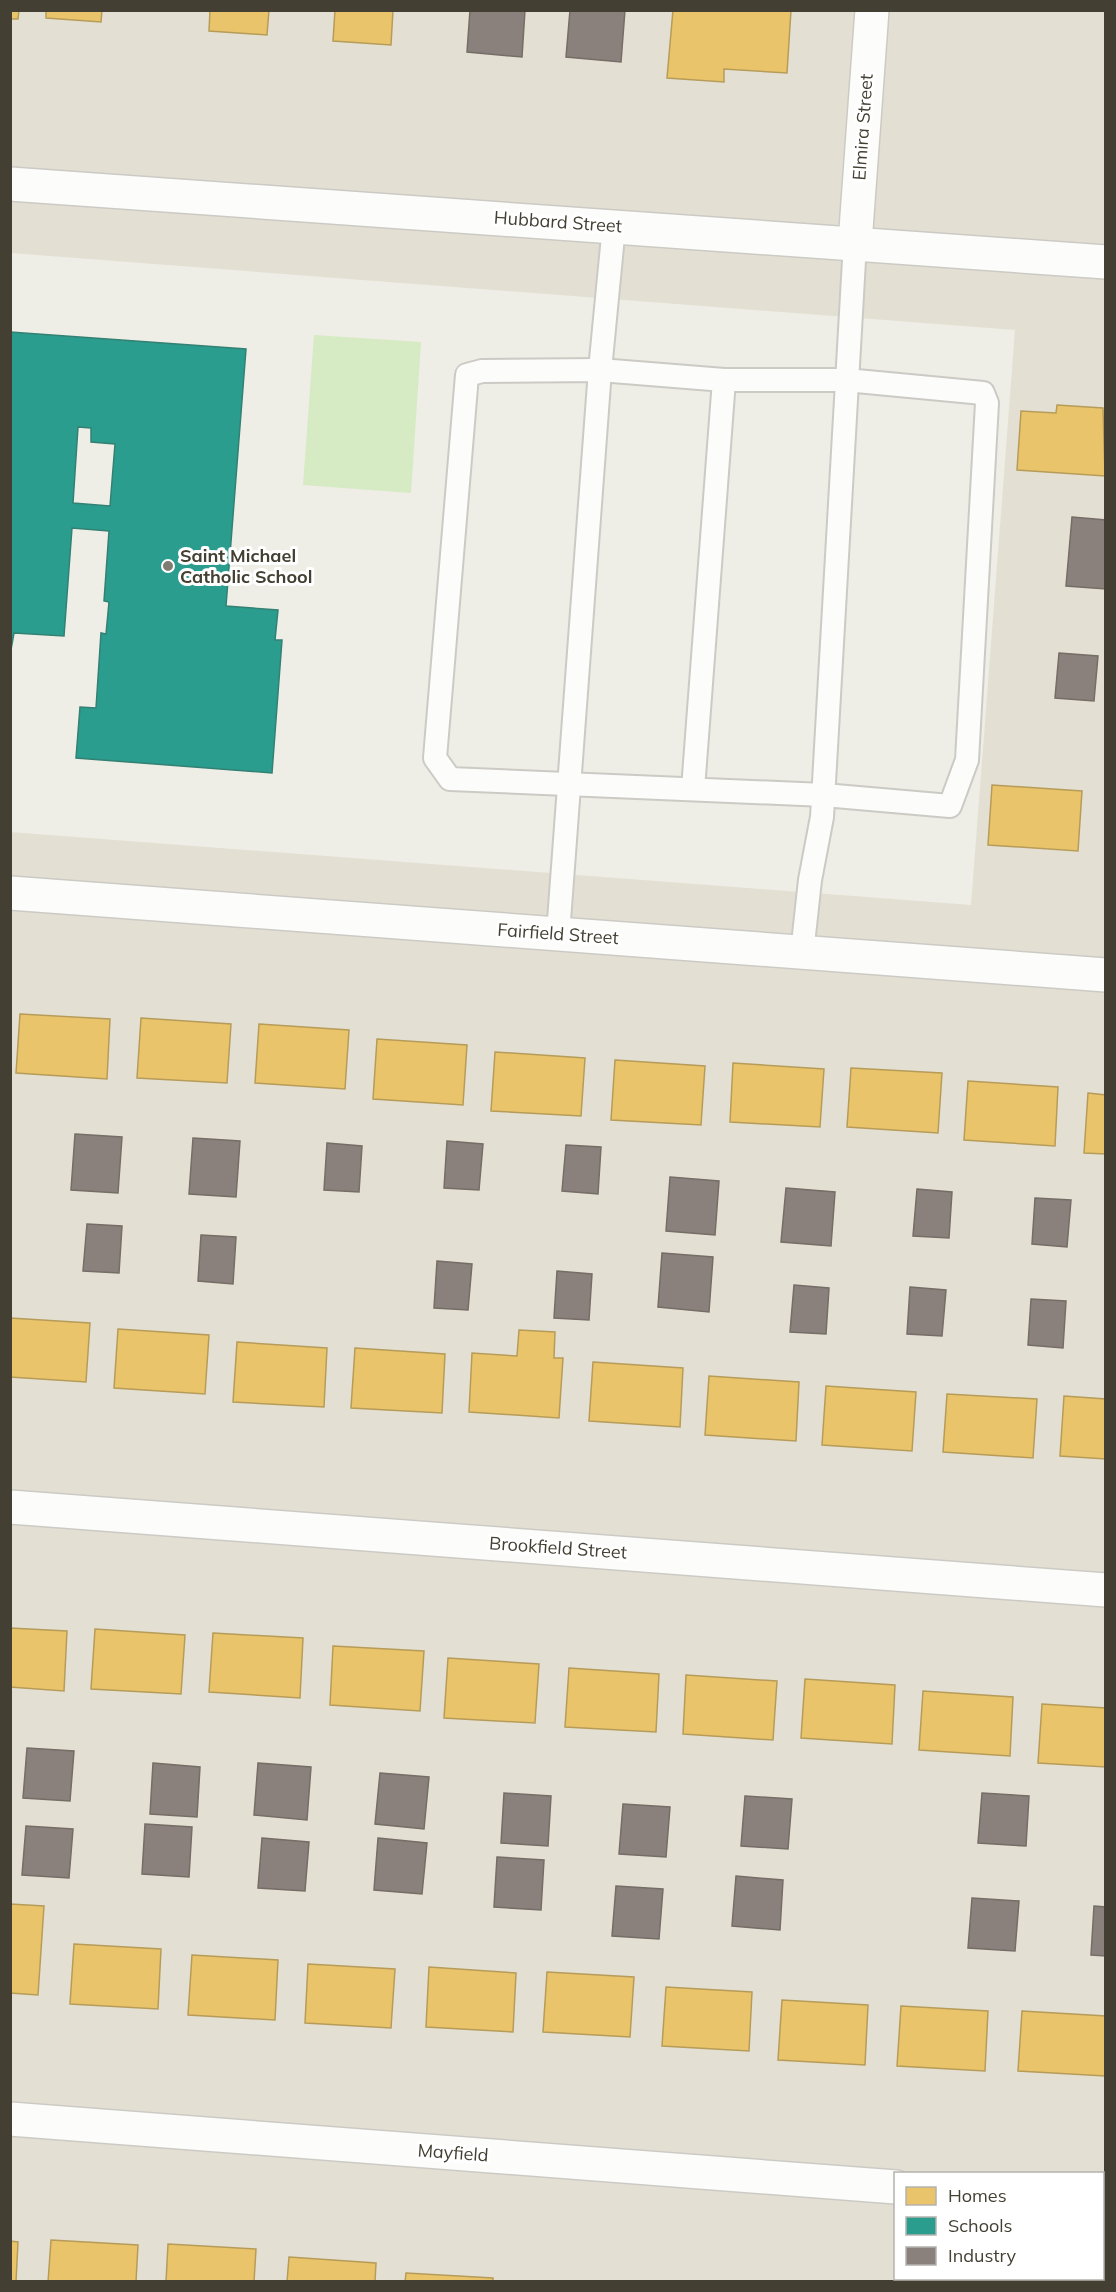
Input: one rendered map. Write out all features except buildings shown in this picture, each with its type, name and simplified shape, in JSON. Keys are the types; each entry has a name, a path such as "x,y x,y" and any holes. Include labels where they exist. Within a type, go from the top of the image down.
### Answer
{"street":[{"name":"Elmira Street","path":"855,243 872,10"},
{"name":"Hubbard Street","path":"10,184 1106,262"},
{"name":"Fairfield Street","path":"10,893 1106,975"},
{"name":"Brookfield Street","path":"10,1507 1106,1590"},
{"name":"Mayfield","path":"10,2119 894,2187"}],"lane":[{"path":"558,934 600,370 614,226"},
{"path":"802,952 810,880 824,795 855,243"},
{"path":"482,370 600,370 724,380 846,380 983,393 987,403 967,760 950,806 824,795 450,779 435,758 467,375 482,370"},
{"path":"693,789 724,380"}],"shaded area":[{"path":"11,11 1105,11 1105,2281 11,2281 10,832 971,905 1015,330 11,253"}],"green space":[{"path":"314,335 421,342 411,493 303,485"}],"place":[{"name":"Saint Michael Catholic School","path":"168,566"}]}
